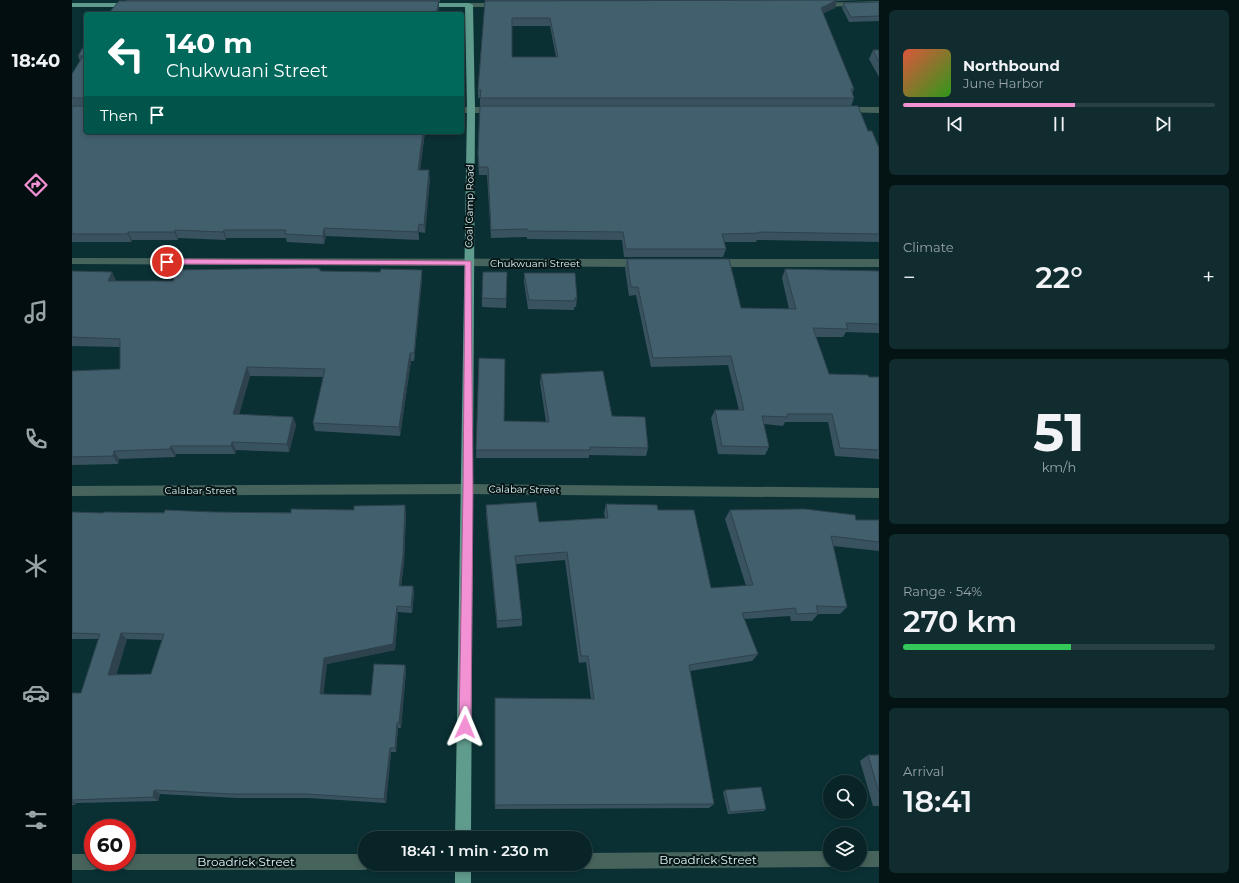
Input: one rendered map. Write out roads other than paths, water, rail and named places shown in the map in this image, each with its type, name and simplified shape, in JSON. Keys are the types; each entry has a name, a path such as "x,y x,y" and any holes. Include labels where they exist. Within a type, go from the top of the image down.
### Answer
{"main road":[{"path":"72,5 139,5"},
{"path":"414,5 469,6"},
{"name":"Coal Camp Road","path":"464,831 469,263 466,110 469,6"},
{"path":"463,871 463,883"}],"street":[{"path":"812,5 879,3"},
{"path":"469,6 508,5"},
{"path":"466,110 502,110"},
{"path":"832,110 879,110"},
{"name":"Chukwuani Street","path":"72,261 650,263"},
{"path":"705,263 879,263"},
{"name":"Calabar Street","path":"72,490 468,489 879,493"},
{"name":"Broadrick Street","path":"592,861 823,859"},
{"path":"867,859 879,859"},
{"path":"72,862 84,862"},
{"name":"Broadrick Street","path":"136,862 358,862"}]}
